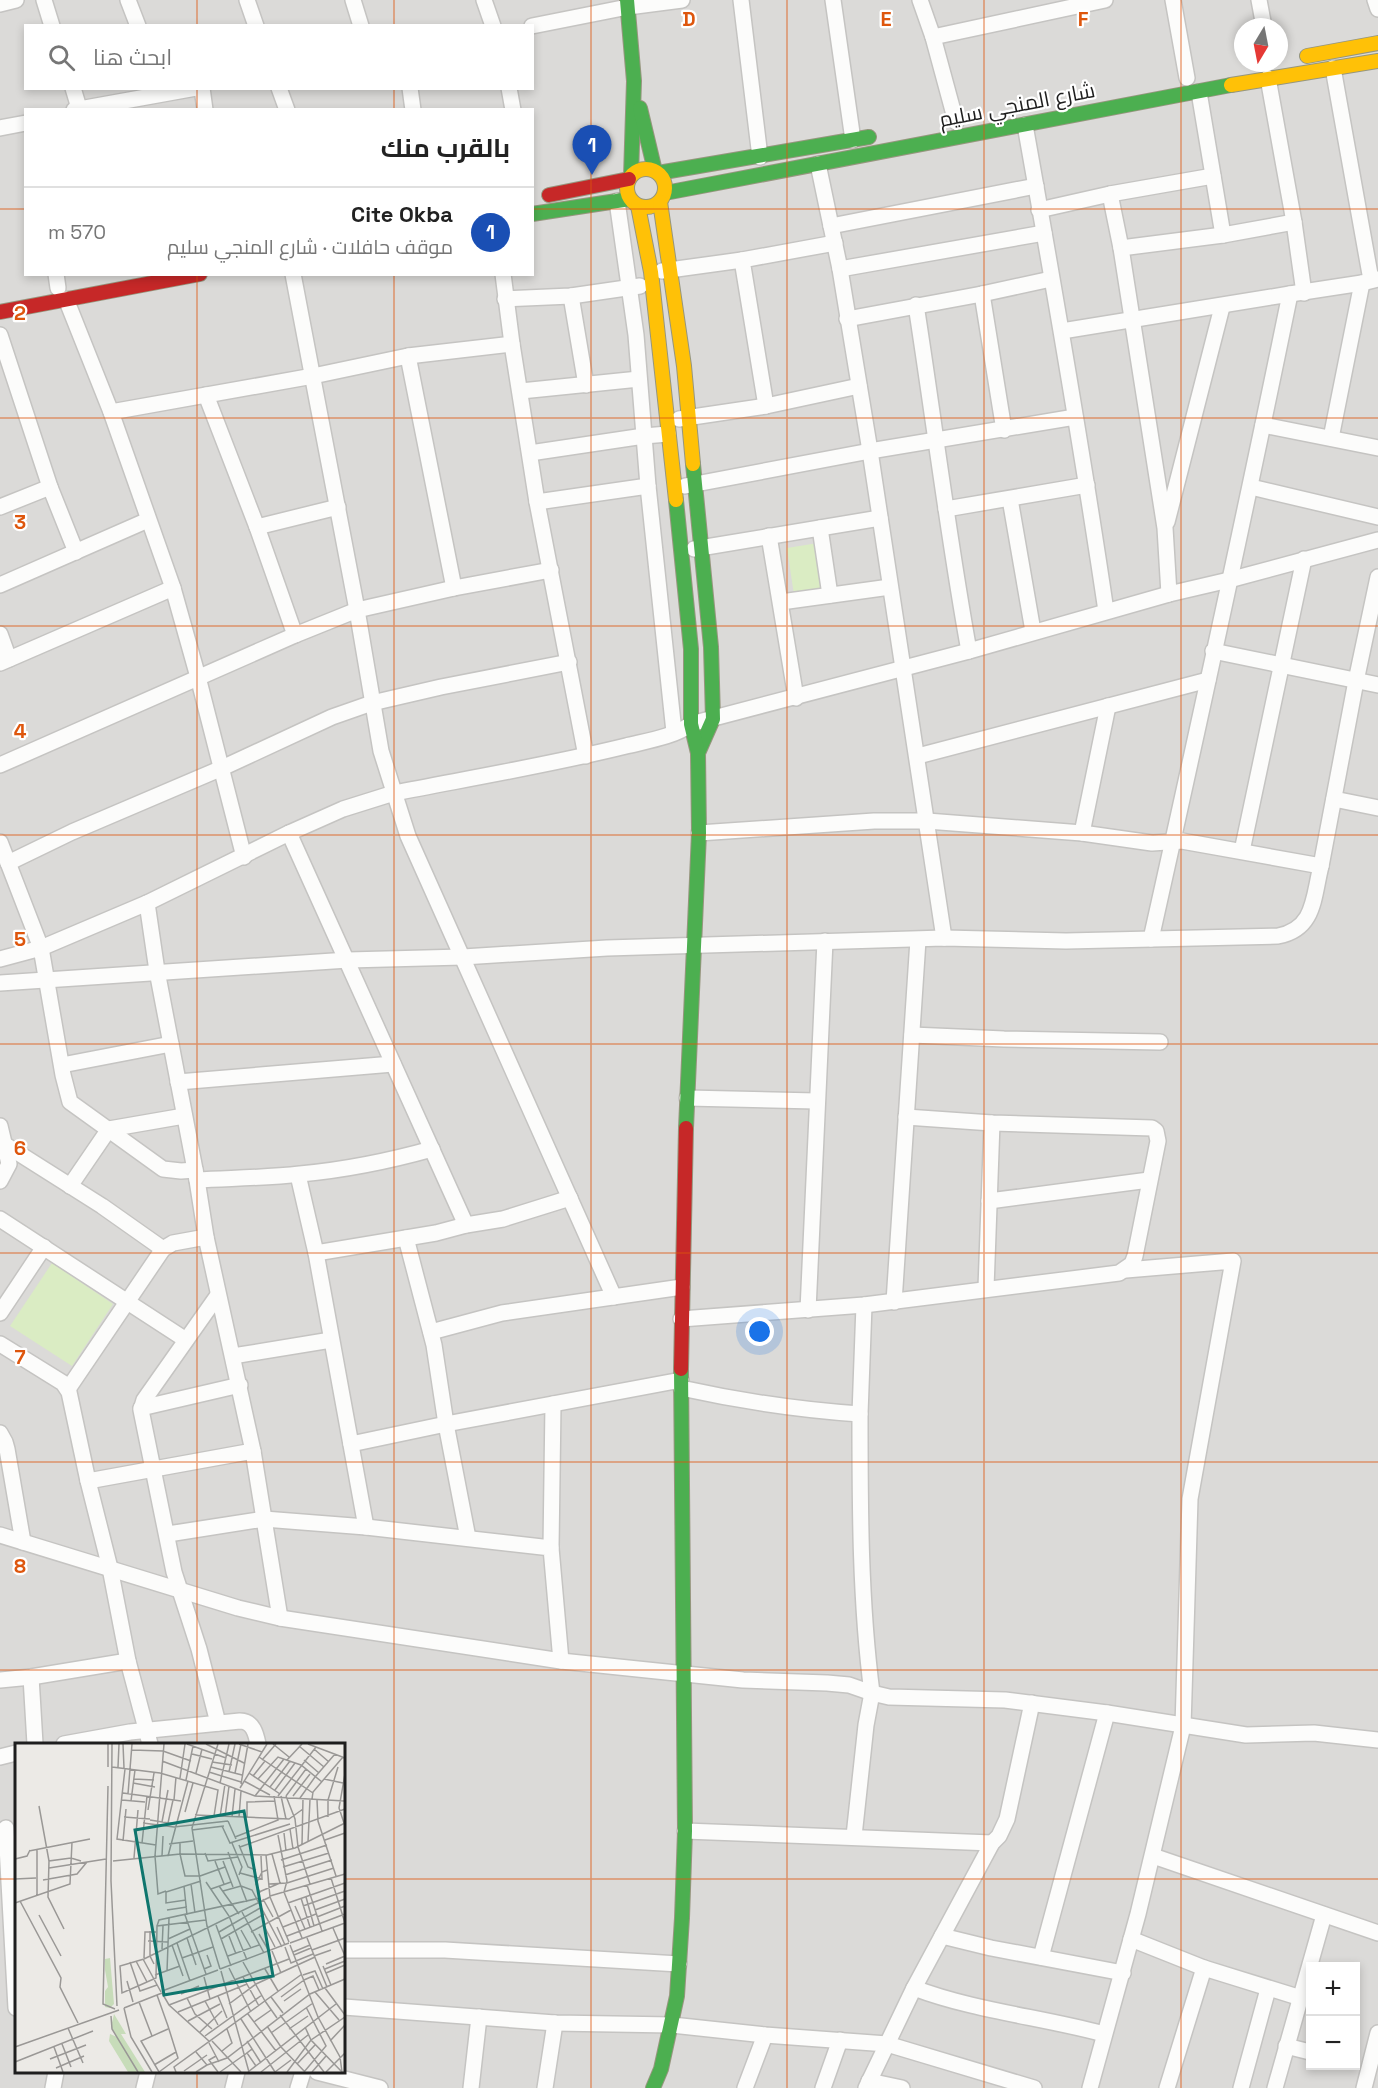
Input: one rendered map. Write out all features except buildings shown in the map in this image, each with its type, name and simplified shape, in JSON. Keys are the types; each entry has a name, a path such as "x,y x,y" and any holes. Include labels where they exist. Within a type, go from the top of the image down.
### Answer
{"street":[{"path":"0,4 16,0"},
{"path":"44,0 51,24"},
{"path":"128,0 137,24"},
{"path":"247,0 255,24"},
{"path":"353,0 360,24"},
{"path":"484,0 492,24"},
{"path":"534,26 627,4 682,0"},
{"path":"741,0 760,157"},
{"path":"833,0 854,140"},
{"path":"920,0 933,37 956,122"},
{"path":"933,37 1105,0"},
{"path":"1173,0 1213,176 1223,235"},
{"path":"1258,0 1261,18"},
{"path":"1375,0 1378,9"},
{"path":"627,4 634,81 630,177 627,186 630,287 674,732"},
{"path":"1290,59 1378,43"},
{"name":"شارع المنجي سليم","path":"662,197 818,164 1025,125 1190,82 1268,78 1378,61"},
{"path":"1331,438 1370,281 1333,68"},
{"path":"1151,939 1263,425 1297,294 1294,222 1268,78"},
{"path":"634,81 656,172 663,179 662,197 684,366 702,548 711,648 713,719 698,753"},
{"path":"73,90 77,108"},
{"path":"202,90 205,108"},
{"path":"280,90 286,108"},
{"path":"410,90 412,108"},
{"path":"509,90 513,108"},
{"path":"91,108 118,106 164,91"},
{"path":"0,128 24,123"},
{"path":"1025,125 1062,332 1106,611"},
{"path":"534,199 630,177 640,170 656,172 760,157 888,134"},
{"path":"818,164 840,269 870,451 944,938"},
{"path":"1039,210 1110,194 1213,176"},
{"path":"831,226 1036,186"},
{"path":"1110,194 1121,248 1165,528 1169,594"},
{"path":"534,214 629,202 653,206 662,197"},
{"path":"629,202 651,278 691,649 691,724 698,753 699,833 687,1098 681,1319 685,1831 677,1996 661,2069 653,2088"},
{"path":"1121,248 1223,235 1294,222"},
{"path":"840,269 1044,233"},
{"path":"505,299 571,296 630,287 670,270 835,243"},
{"path":"742,260 765,406"},
{"path":"0,299 123,276"},
{"path":"0,312 60,287 178,276"},
{"path":"292,276 338,507 381,751 394,793 408,836 614,1297"},
{"path":"503,276 537,502 586,756"},
{"path":"848,319 1051,279"},
{"path":"1062,332 1370,281"},
{"path":"60,287 111,412 173,588 244,857"},
{"path":"982,294 1004,430"},
{"path":"571,296 586,385"},
{"path":"916,305 969,651"},
{"path":"1165,528 1222,307"},
{"path":"0,335 50,487 76,552"},
{"path":"111,412 313,376 408,356 512,344"},
{"path":"408,356 454,588"},
{"path":"521,391 639,379"},
{"path":"530,453 644,436 689,418 765,406 859,386"},
{"path":"206,395 257,527 295,635"},
{"path":"674,487 1075,417"},
{"path":"1263,425 1378,448"},
{"path":"946,509 1087,485"},
{"path":"537,502 648,486"},
{"path":"0,507 50,487"},
{"path":"1251,487 1378,517"},
{"path":"1010,499 1033,631"},
{"path":"257,527 338,507"},
{"path":"682,551 880,518"},
{"path":"0,585 148,520"},
{"path":"820,528 830,595"},
{"path":"769,536 796,698"},
{"path":"0,958 41,948 147,903 343,809 394,793 586,756 674,732 691,724 796,698 1106,611 1378,540"},
{"path":"1242,851 1304,559"},
{"path":"0,765 198,677 357,610 454,588 551,570"},
{"path":"0,983 157,971 607,948 944,938 1066,941 1291,934 1303,925 1310,913 1356,681 1376,598 1378,577"},
{"path":"781,602 890,587"},
{"path":"0,634 4,661 173,588"},
{"path":"1213,651 1378,685"},
{"path":"8,863 72,832 222,768 332,717 372,703 569,662"},
{"path":"918,756 1208,680"},
{"path":"1082,833 1108,706"},
{"path":"1334,799 1378,808"},
{"path":"699,833 874,821 927,821 1082,833 1152,843 1173,841 1320,866"},
{"path":"289,833 466,1225"},
{"path":"0,842 41,948 70,1102 163,1169 196,1175 298,1174 373,1163 432,1149"},
{"path":"147,903 157,971 206,1238 253,1451 280,1617"},
{"path":"894,1302 918,940"},
{"path":"808,1310 825,941"},
{"path":"912,1035 1160,1041"},
{"path":"62,1065 171,1044"},
{"path":"178,1082 393,1064"},
{"path":"687,1098 816,1101"},
{"path":"70,1186 109,1129 184,1116"},
{"path":"906,1117 992,1123 1152,1128 1156,1131 1158,1141 1136,1256 1126,1270"},
{"path":"986,1288 992,1123"},
{"path":"1,1134 70,1186 163,1249"},
{"path":"0,1181 9,1164 1,1134"},
{"path":"298,1174 316,1253 366,1527"},
{"path":"988,1201 1149,1180"},
{"path":"316,1253 503,1219 570,1198"},
{"path":"0,1218 186,1340"},
{"path":"68,1389 163,1249 173,1243 206,1238"},
{"path":"406,1238 439,1369 446,1424 468,1538"},
{"path":"0,1313 44,1247"},
{"path":"681,1319 894,1302 986,1288 1119,1273 1126,1270 1233,1261 1190,1499 1183,1726 1153,1856 1090,2088"},
{"path":"430,1332 502,1313 682,1287"},
{"path":"218,1295 141,1408 174,1572 199,1648 218,1723"},
{"path":"854,1836 863,1745 872,1693 866,1647 860,1414 864,1305"},
{"path":"233,1356 331,1340"},
{"path":"0,1344 63,1383 68,1389 148,1738"},
{"path":"351,1444 553,1404 681,1384 744,1401 860,1414"},
{"path":"141,1408 240,1385"},
{"path":"553,1404 551,1548 561,1661"},
{"path":"0,1433 5,1442 23,1542"},
{"path":"88,1481 253,1451"},
{"path":"168,1534 264,1519 366,1527 551,1548"},
{"path":"0,1535 238,1608 280,1617 561,1661 743,1680 849,1685 889,1697 1005,1700 1246,1735 1314,1733 1378,1740"},
{"path":"0,1680 129,1661"},
{"path":"32,1677 35,1743"},
{"path":"902,2088 868,2085 914,1988 992,1842 999,1836 1007,1819 1032,1703"},
{"path":"1041,1957 1107,1713"},
{"path":"69,1743 122,1733 148,1738 218,1723 245,1721 252,1727 258,1743"},
{"path":"0,1756 15,1753"},
{"path":"8,1827 15,1927"},
{"path":"685,1831 992,1842"},
{"path":"1153,1856 1378,1933"},
{"path":"1275,2088 1324,1916"},
{"path":"942,1936 991,1948 1123,1972"},
{"path":"1131,1940 1204,1968 1301,1998"},
{"path":"345,1950 445,1950 679,1964"},
{"path":"1167,2088 1204,1968"},
{"path":"914,1988 949,2000 1104,2034"},
{"path":"1241,2088 1268,1989"},
{"path":"0,2005 15,2008"},
{"path":"345,2007 555,2023 672,2025 765,2036 887,2044 1034,2088"},
{"path":"471,2088 479,2017"},
{"path":"545,2088 555,2023"},
{"path":"639,2088 672,2025"},
{"path":"1364,2088 1363,2065 1376,2050 1378,2033"},
{"path":"745,2088 765,2036"},
{"path":"823,2088 840,2040"},
{"path":"1286,2046 1306,2051"},
{"path":"52,2088 56,2073"},
{"path":"144,2088 148,2073"},
{"path":"232,2088 237,2073"},
{"path":"298,2088 303,2073"},
{"path":"321,2073 380,2088"}],"shaded area":[{"path":"0,0 1378,0 1378,2088 0,2088"}],"green space":[{"path":"818,543 825,591 794,595 787,548"},
{"path":"52,1263 113,1304 72,1366 10,1326"}],"traffic: fast":[{"path":"627,0 634,81 631,176"},
{"path":"665,193 1231,85"},
{"path":"640,108 655,171"},
{"path":"658,173 869,137"},
{"path":"534,214 630,199"},
{"path":"693,464 711,647 713,719 698,753"},
{"path":"676,500 691,649 691,724 698,753 699,833 686,1128"},
{"path":"653,2088 661,2069 677,1996 682,1918 685,1831 681,1369"}],"traffic: slow":[{"path":"1307,56 1378,43"},
{"path":"1231,85 1378,61"},
{"path":"646,169 660,174 665,188 660,202 646,207 632,202 627,188 632,174 646,169"},
{"path":"660,202 684,366 693,464"},
{"path":"638,206 651,272 676,500"}],"traffic: jam":[{"path":"549,195 629,179"},
{"path":"0,312 189,276"},
{"path":"681,1369 686,1128"}],"place":[{"name":"Cite Okba","path":"592,175"}]}
